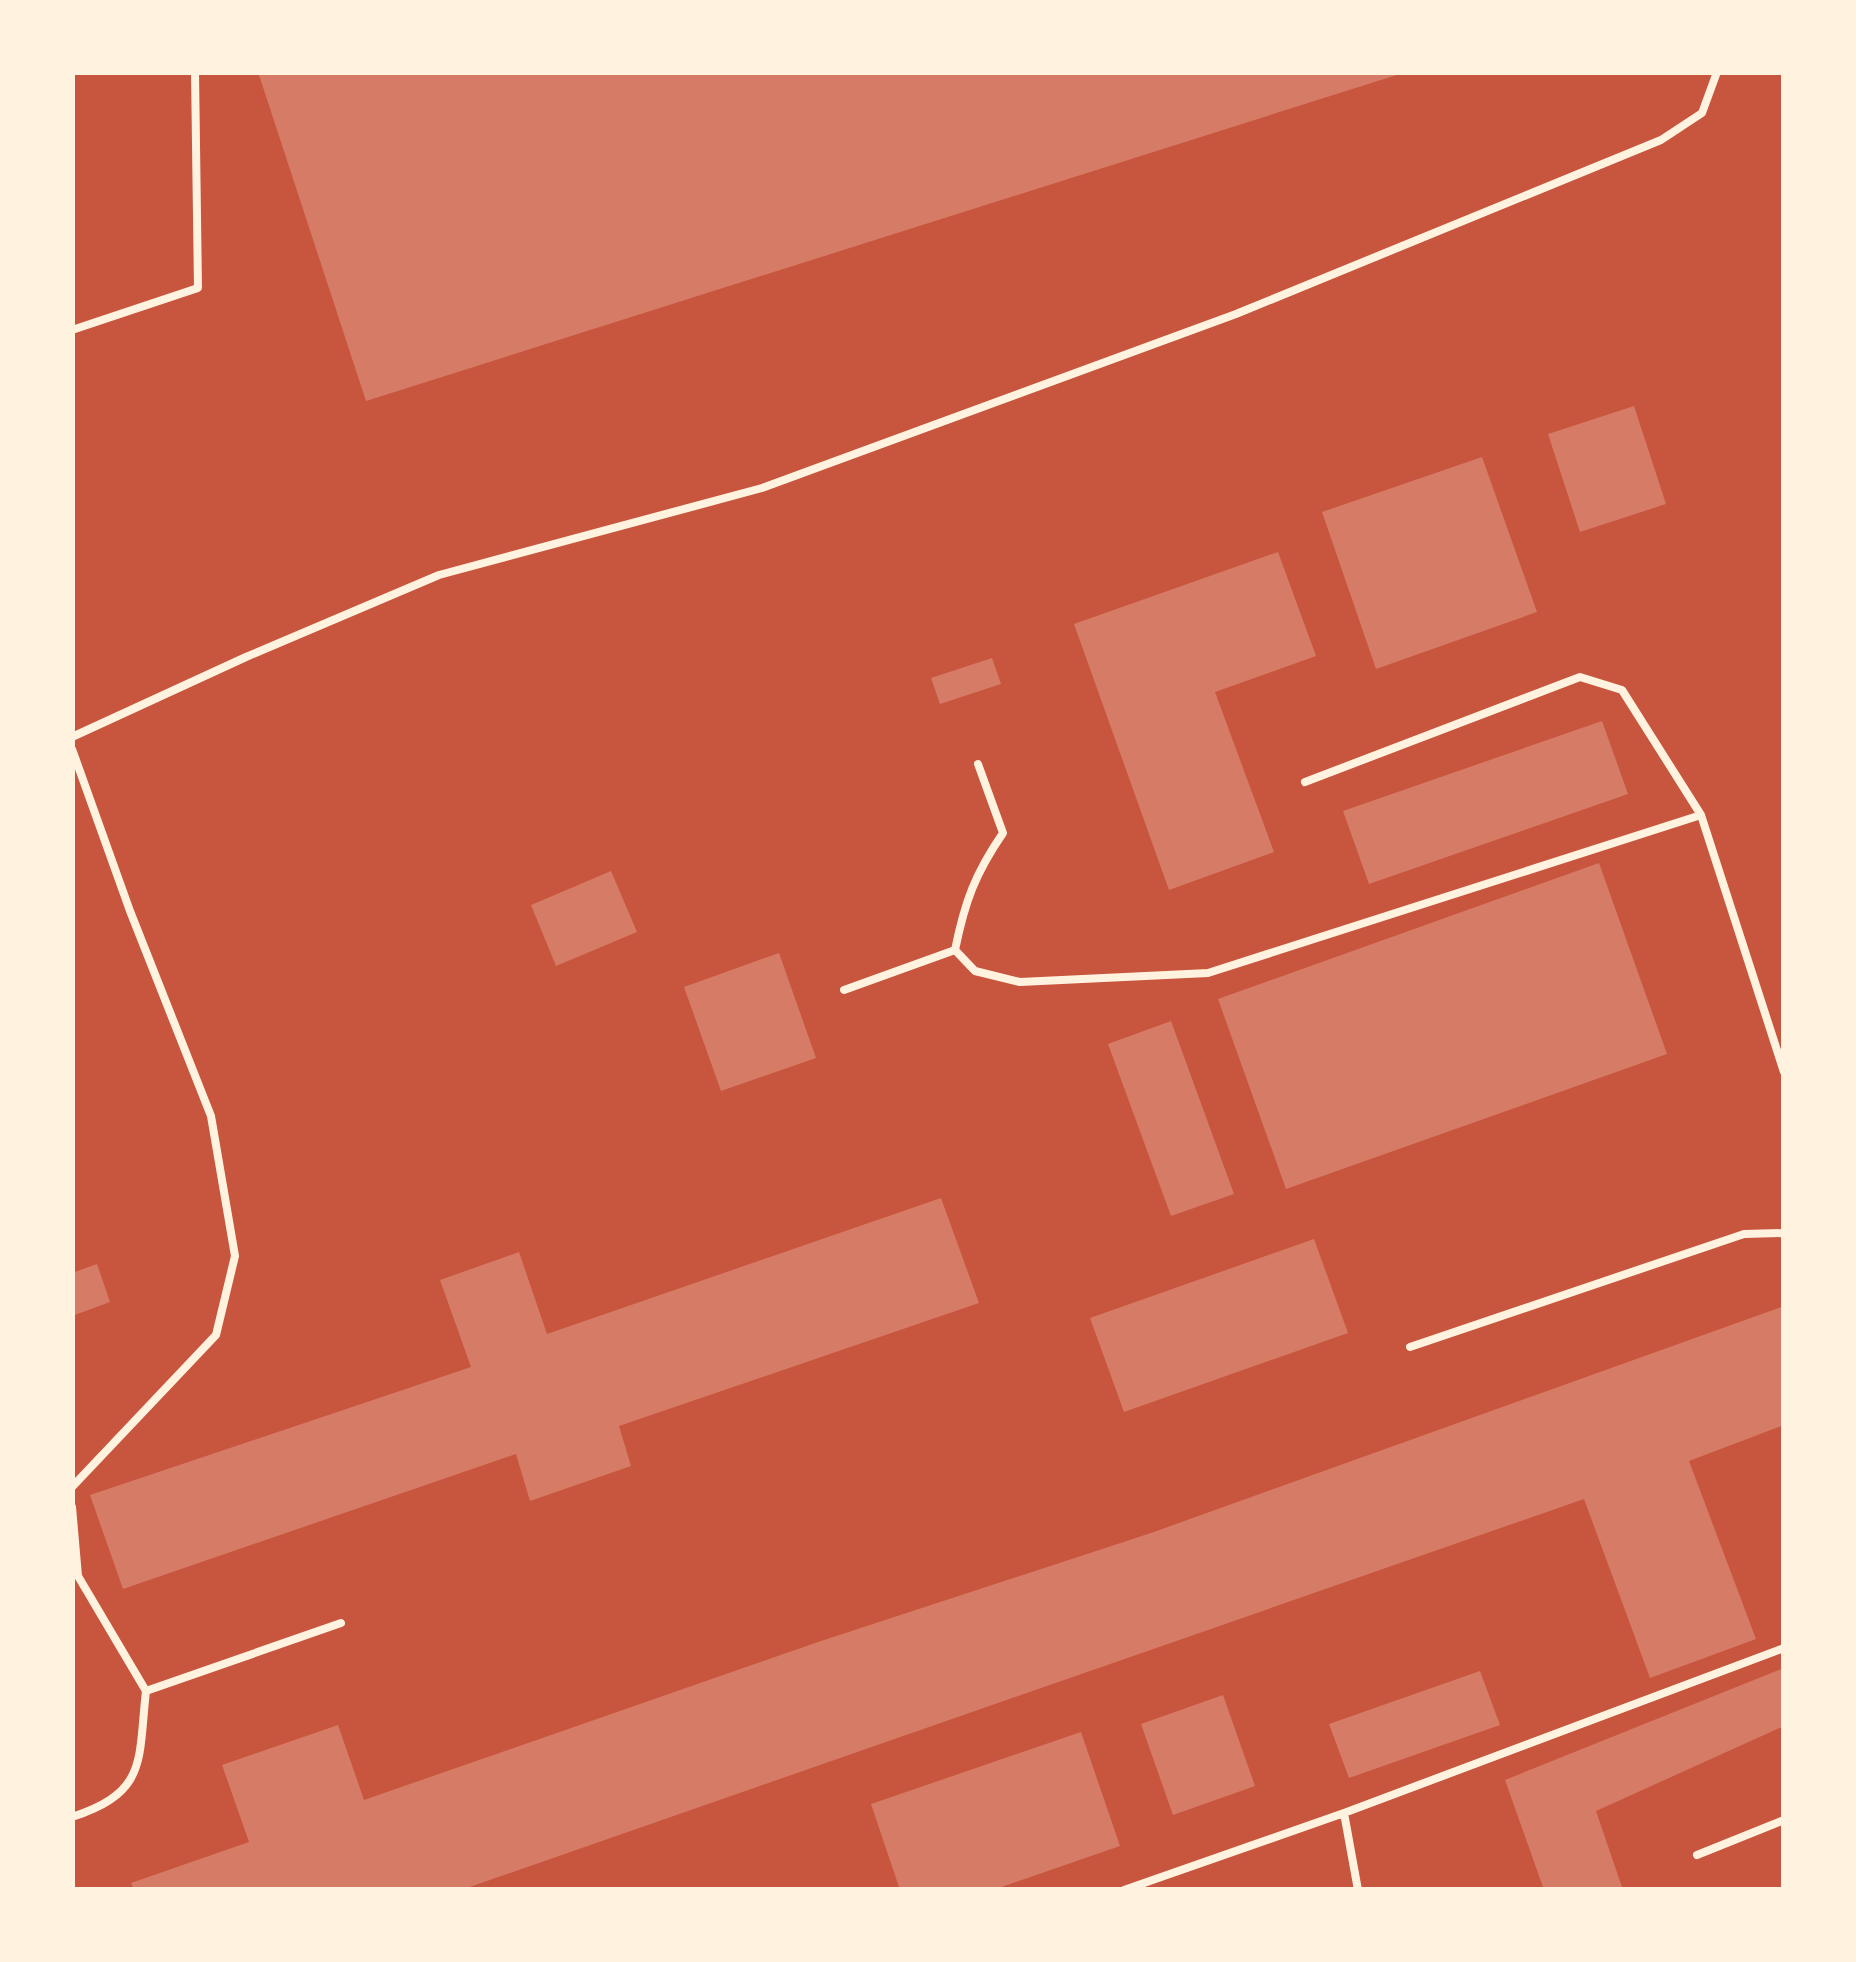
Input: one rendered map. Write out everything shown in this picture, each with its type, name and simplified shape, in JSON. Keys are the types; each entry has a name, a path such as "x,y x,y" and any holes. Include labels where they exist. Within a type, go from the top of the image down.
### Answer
{"lane":[{"path":"72,330 198,288 196,72"},
{"path":"72,736 439,575 762,488 1236,314 1660,140 1702,113 1718,72"},
{"path":"1304,782 1580,677 1622,690 1701,815 1784,1072"},
{"path":"72,749 130,911 211,1116 236,1256 216,1336 72,1487"},
{"path":"955,950 977,871 1003,834 978,764"},
{"path":"955,950 976,972 1020,982 1208,972 1701,815"},
{"path":"844,990 955,950"},
{"path":"1410,1347 1744,1234 1784,1233"},
{"path":"72,1507 78,1576 146,1691 136,1775 105,1806 72,1818"},
{"path":"146,1691 341,1623"},
{"path":"1124,1890 1344,1813 1784,1648"},
{"path":"1344,1813 1358,1890"},
{"path":"1698,1855 1784,1820"}],"building":[{"path":"258,72 1402,72 1403,73 366,401"},
{"path":"1634,406 1666,504 1580,532 1548,434"},
{"path":"1482,457 1537,612 1376,669 1322,512"},
{"path":"1278,552 1316,656 1215,692 1274,852 1169,890 1074,624"},
{"path":"992,658 1001,684 940,704 931,678"},
{"path":"1602,721 1628,794 1369,884 1343,811"},
{"path":"1599,863 1667,1054 1286,1189 1218,999"},
{"path":"611,871 637,932 556,966 531,905"},
{"path":"779,953 816,1058 721,1091 684,987"},
{"path":"1171,1021 1234,1194 1171,1216 1108,1044"},
{"path":"941,1198 979,1303 619,1426 631,1466 530,1501 516,1454 123,1589 90,1495 471,1367 440,1280 519,1252 547,1334"},
{"path":"1314,1239 1348,1333 1124,1412 1090,1318"},
{"path":"97,1264 110,1302 72,1316 72,1273"},
{"path":"1784,1306 1784,1425 1689,1461 1756,1639 1650,1678 1584,1499 461,1890 134,1890 131,1883 249,1842 222,1765 338,1725 364,1800 821,1641 1151,1533"},
{"path":"1784,1668 1784,1726 1596,1811 1623,1890 1544,1890 1505,1780"},
{"path":"1480,1671 1500,1725 1349,1778 1329,1724"},
{"path":"1223,1695 1255,1786 1173,1815 1141,1724"},
{"path":"1081,1732 1120,1846 993,1890 900,1890 871,1804"}]}
